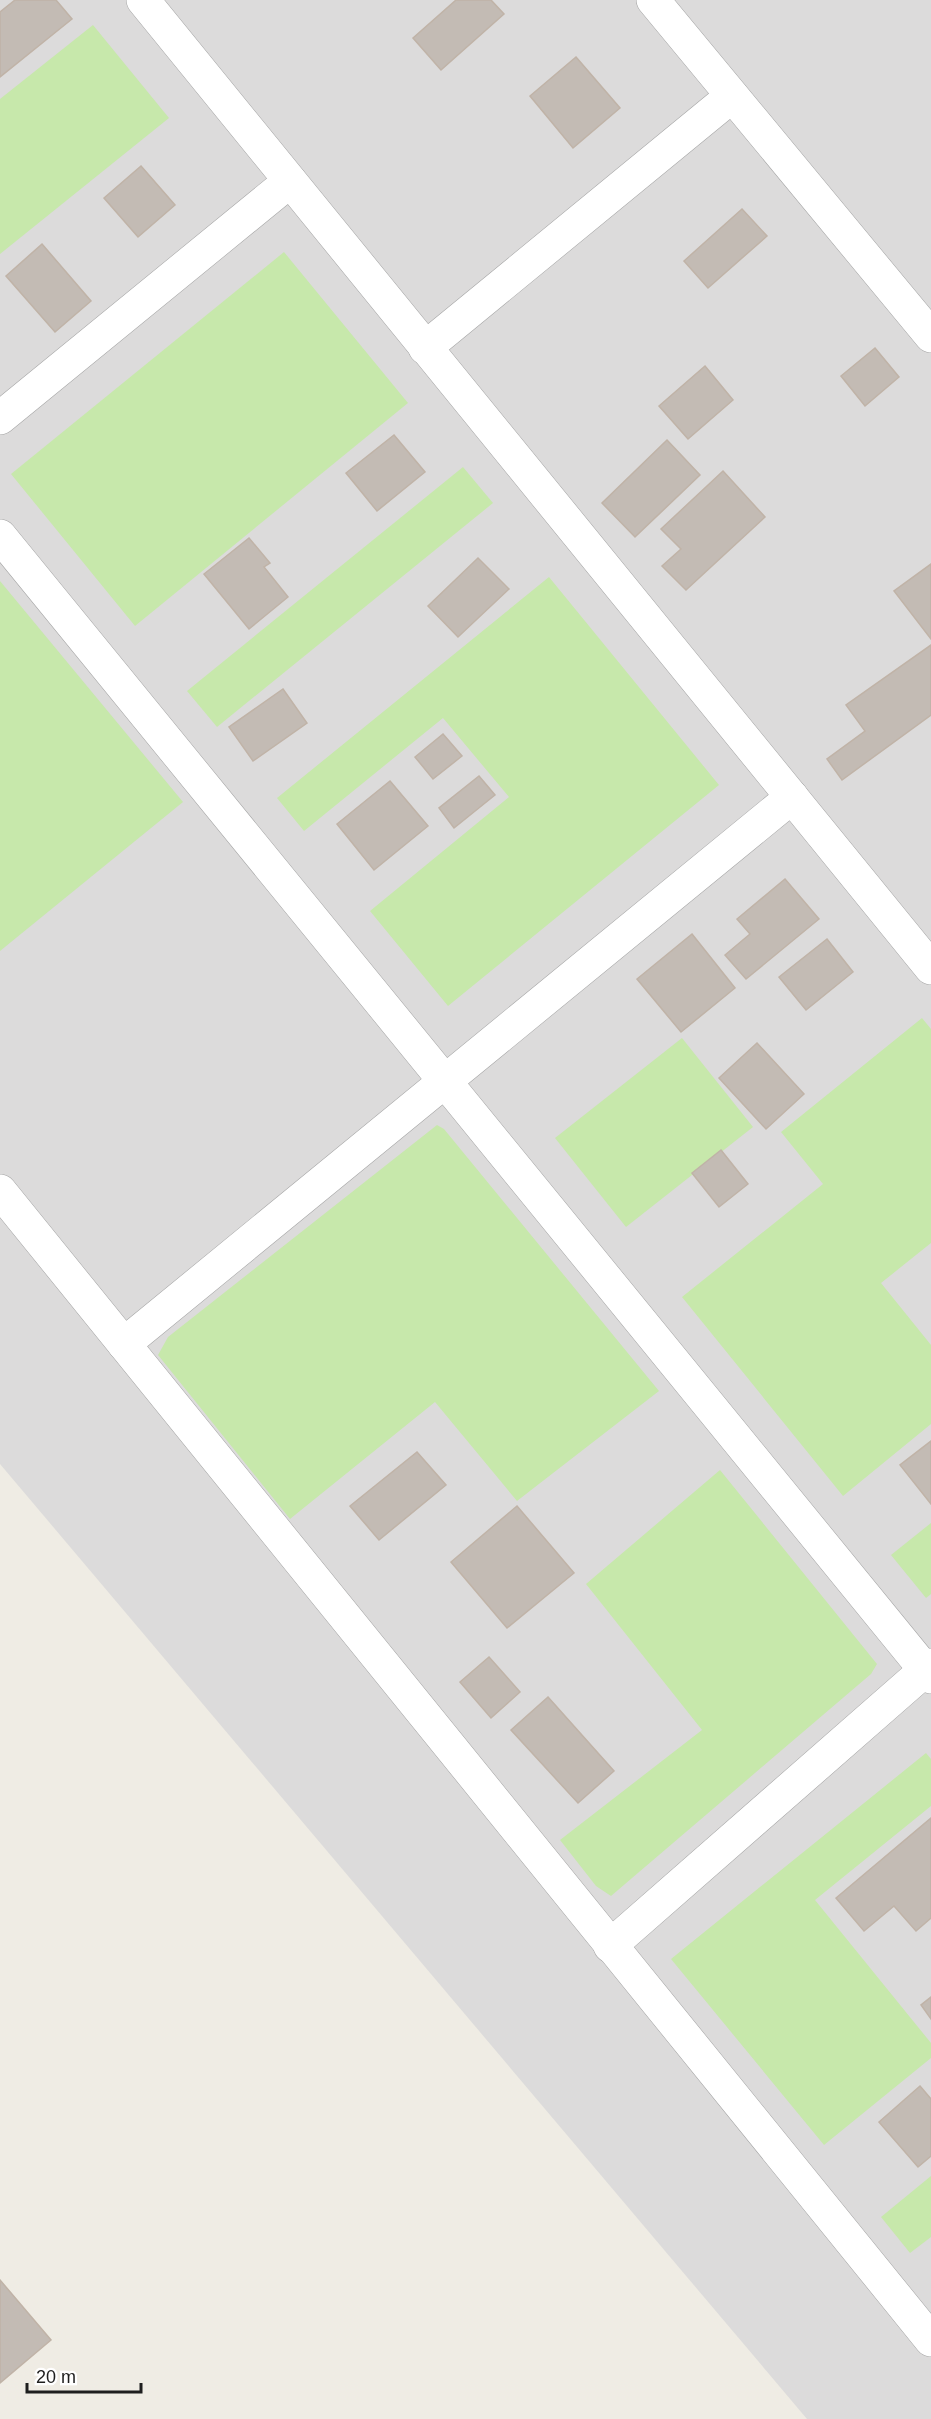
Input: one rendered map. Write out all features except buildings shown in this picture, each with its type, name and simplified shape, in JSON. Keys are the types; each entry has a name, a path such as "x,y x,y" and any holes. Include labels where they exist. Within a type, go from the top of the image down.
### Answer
{"street":[{"path":"143,0 931,969"},
{"path":"653,0 931,336"},
{"path":"425,348 732,96"},
{"path":"0,418 290,181"},
{"path":"0,536 929,1671 610,1946"},
{"path":"124,1344 792,797"},
{"path":"0,1191 931,2340"}],"shaded area":[{"path":"0,0 931,0 931,2419 807,2419 0,1464"}],"green space":[{"path":"93,25 169,118 0,254 0,99"},
{"path":"284,252 408,403 135,626 11,474"},
{"path":"463,467 493,503 217,727 187,691"},
{"path":"549,577 719,785 448,1006 370,911 509,797 443,718 304,831 277,798"},
{"path":"0,581 183,802 0,951"},
{"path":"922,1018 931,1029 931,1243 881,1283 931,1345 931,1424 843,1496 682,1297 823,1184 781,1132"},
{"path":"682,1038 753,1127 626,1227 555,1138"},
{"path":"437,1125 444,1129 659,1391 517,1501 435,1402 290,1519 158,1355 168,1337"},
{"path":"720,1470 877,1664 871,1674 611,1896 596,1886 560,1840 702,1730 586,1584"},
{"path":"931,1523 931,1594 926,1598 891,1555"},
{"path":"926,1753 931,1759 931,1806 815,1900 931,2043 931,2058 824,2145 671,1959"},
{"path":"931,2176 931,2237 910,2253 881,2217"}]}
